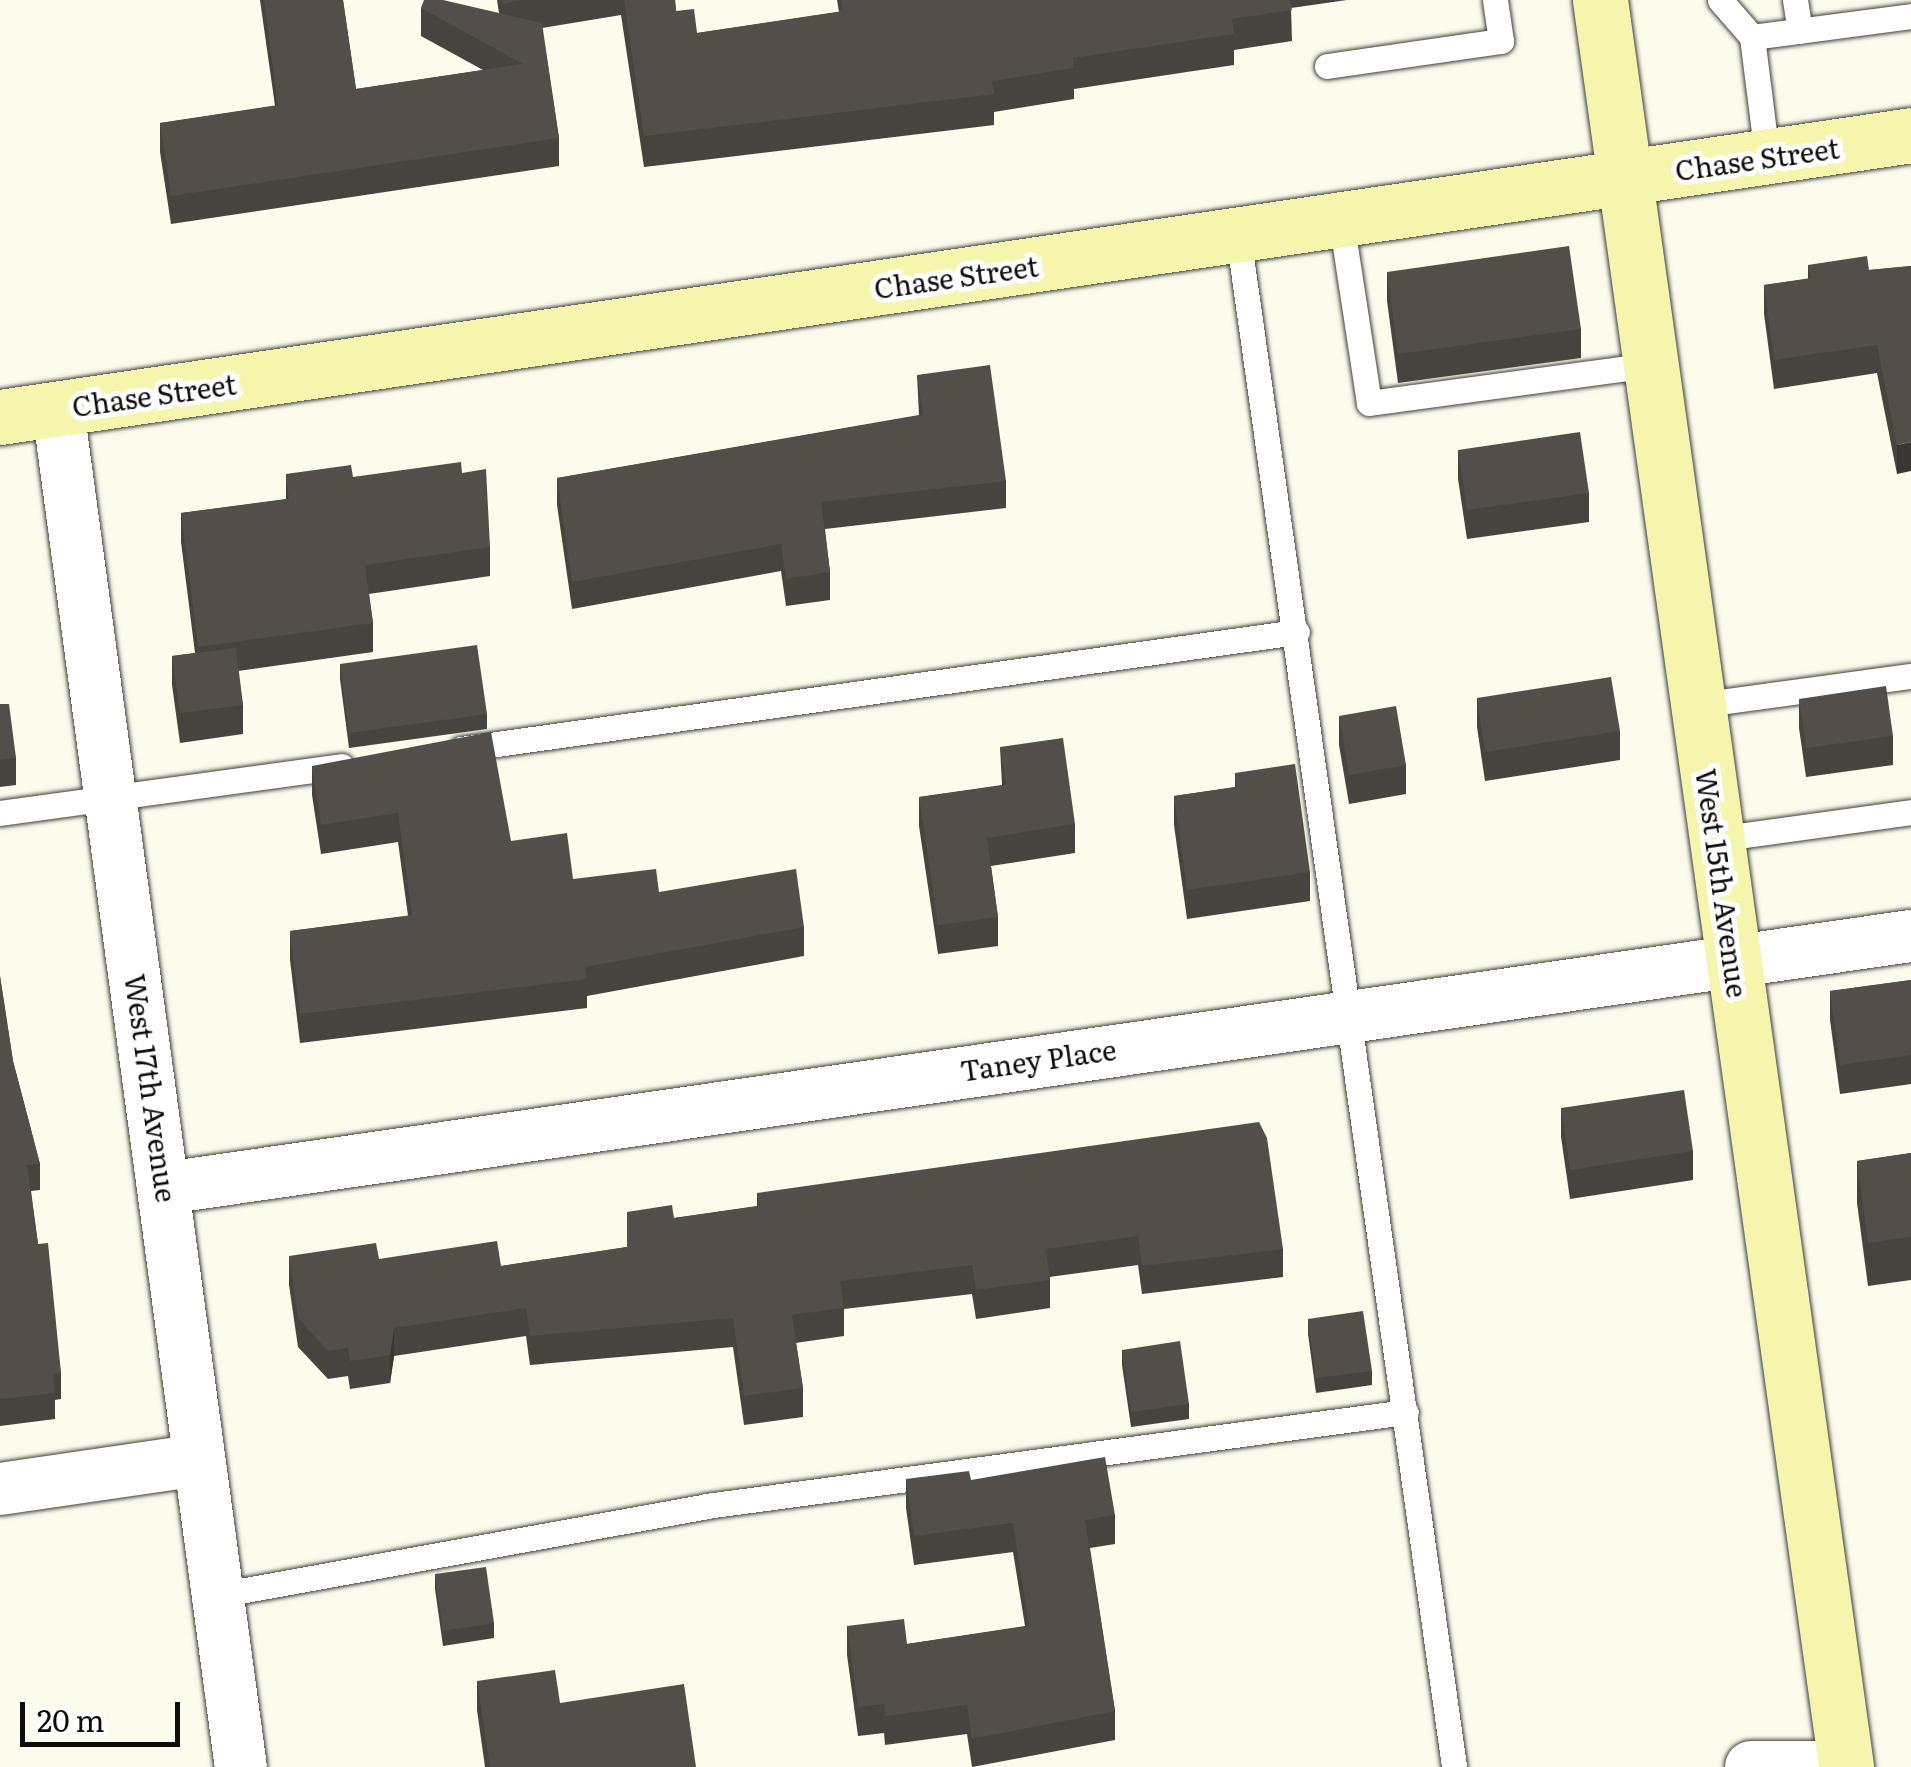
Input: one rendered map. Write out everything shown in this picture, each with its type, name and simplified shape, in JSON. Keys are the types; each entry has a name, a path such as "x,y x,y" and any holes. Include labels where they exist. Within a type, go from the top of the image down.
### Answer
{"street":[{"name":"West 15th Avenue","path":"1608,1 1625,178 1650,365 1846,1767"},
{"name":"Chase Street","path":"0,417 1911,135"},
{"name":"West 17th Avenue","path":"58,408 241,1767"},
{"name":"Taney Place","path":"166,1188 1350,1012 1911,936"},
{"path":"0,1490 198,1460"},
{"path":"1751,1767 1824,1767"}],"lane":[{"path":"1327,66 1501,41 1495,0"},
{"path":"1720,0 1752,37 1767,156"},
{"path":"1796,0 1800,31"},
{"path":"1752,37 1800,31 1859,11 1911,16"},
{"path":"1341,220 1369,403 1650,365"},
{"path":"1238,235 1454,1767"},
{"path":"428,754 1297,632"},
{"path":"1698,705 1911,676"},
{"path":"0,813 368,762"},
{"path":"1717,840 1911,812"},
{"path":"218,1595 706,1506 1406,1412"}],"building":[{"path":"264,0 343,0 356,89 523,64 421,8 424,0 443,0 542,23 559,138 171,196 160,123 278,105"},
{"path":"624,0 675,0 676,11 694,9 697,33 843,11 841,0 1290,0 1292,10 1232,19 1234,34 1073,58 1074,68 992,81 994,94 644,136"},
{"path":"1569,246 1581,329 1398,354 1387,272"},
{"path":"1867,256 1869,270 1911,266 1911,442 1897,445 1877,345 1774,360 1764,285 1811,278 1808,265"},
{"path":"990,365 1006,481 821,502 830,572 786,579 781,544 572,582 557,478 923,415 917,375"},
{"path":"1580,432 1589,493 1467,510 1458,450"},
{"path":"461,462 462,473 486,469 490,547 365,565 373,623 198,647 181,513 289,499 286,474 351,465 353,477"},
{"path":"477,645 487,714 349,733 340,664"},
{"path":"236,648 243,705 180,713 172,656"},
{"path":"1611,677 1620,731 1485,752 1477,698"},
{"path":"1886,686 1893,736 1806,748 1799,699"},
{"path":"0,704 9,704 16,758 0,760"},
{"path":"1396,706 1406,765 1349,775 1339,716"},
{"path":"491,732 511,841 567,833 573,879 656,869 659,892 796,869 804,927 585,967 587,979 300,1014 290,931 412,915 398,813 321,825 312,766"},
{"path":"1063,738 1075,824 987,838 998,917 938,925 919,797 1006,785 1000,747"},
{"path":"1295,764 1310,872 1187,890 1174,796 1237,787 1235,773"},
{"path":"0,976 13,1061 40,1164 27,1165 38,1244 48,1243 61,1373 53,1374 55,1393 0,1399"},
{"path":"1911,980 1911,1055 1840,1065 1830,991"},
{"path":"1684,1090 1693,1151 1570,1170 1561,1108"},
{"path":"1259,1122 1267,1138 1283,1249 1142,1266 1138,1236 1046,1249 1050,1280 976,1290 972,1265 840,1281 844,1308 792,1315 803,1388 744,1396 733,1318 530,1336 526,1308 394,1328 390,1355 350,1361 348,1348 328,1351 298,1318 289,1256 376,1243 379,1259 497,1241 501,1266 627,1247 627,1212 672,1205 674,1218 759,1206 757,1193"},
{"path":"1911,1153 1911,1237 1868,1243 1857,1161"},
{"path":"1363,1311 1372,1371 1316,1378 1308,1319"},
{"path":"1180,1341 1189,1404 1131,1412 1122,1350"},
{"path":"1105,1457 1115,1515 1085,1520 1115,1711 972,1739 967,1705 885,1716 884,1704 858,1707 847,1626 904,1619 907,1644 1029,1626 1013,1523 914,1536 906,1479 969,1471 971,1480"},
{"path":"486,1567 494,1623 443,1631 435,1574"},
{"path":"555,1670 560,1703 684,1684 696,1767 490,1767 477,1681"}]}
